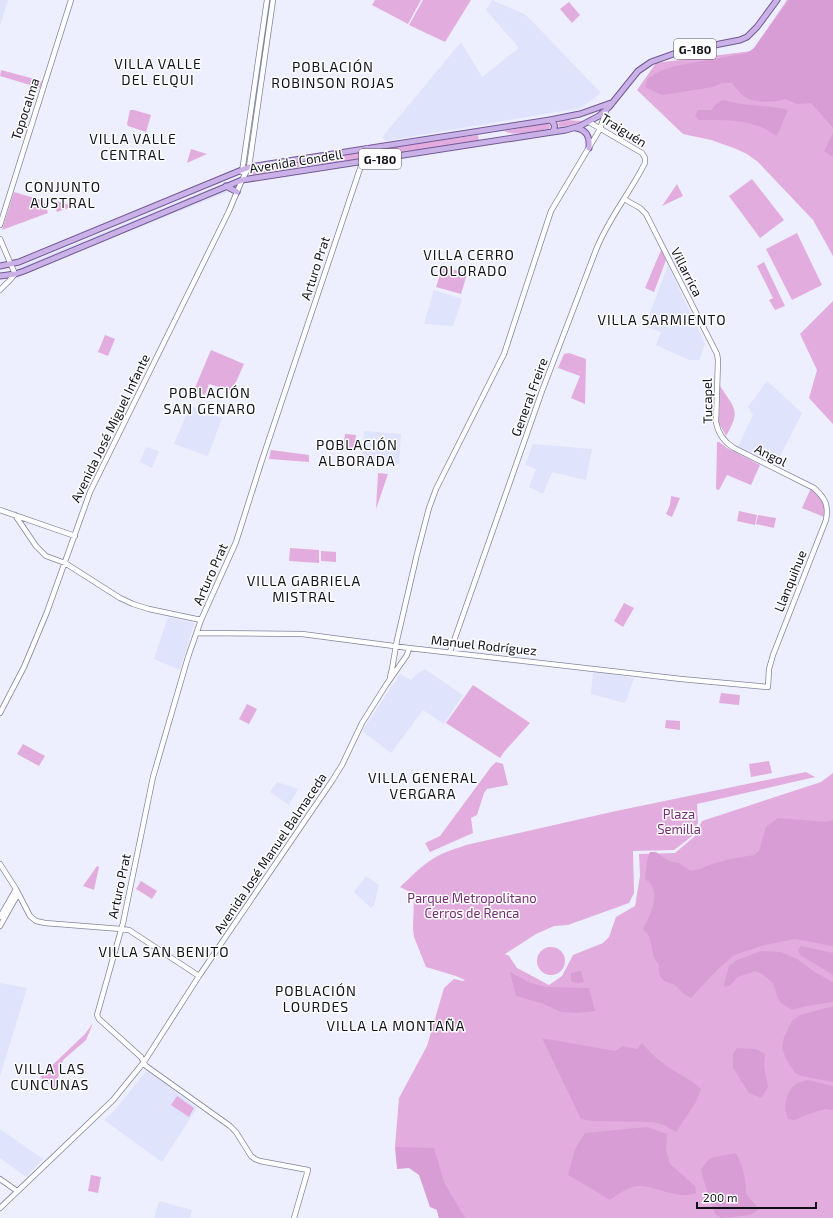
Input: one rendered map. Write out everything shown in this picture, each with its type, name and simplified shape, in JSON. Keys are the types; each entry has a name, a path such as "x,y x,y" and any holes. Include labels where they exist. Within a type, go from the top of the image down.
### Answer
{"main road":[{"name":"G-180","path":"606,111 638,71 651,62 680,52 740,40 747,37 757,28 777,0"},
{"name":"G-180","path":"573,116 614,101"},
{"name":"Avenida Condell","path":"0,276 15,274 242,180 575,128 589,122 606,111"},
{"name":"Avenida Condell","path":"0,266 11,264 249,167 573,116"},
{"path":"573,116 581,117 589,122"},
{"path":"550,120 553,122 554,126 554,130 552,132"},
{"path":"575,128 582,129 587,133 589,148"},
{"path":"226,186 237,192"}],"street":[{"name":"Topocalma","path":"0,226 71,0"},
{"name":"Avenida José Miguel Infante","path":"242,180 242,169 267,0"},
{"name":"Avenida José Miguel Infante","path":"0,713 34,644 65,564 90,492 229,211 249,167 273,0"},
{"name":"Avenida José Manuel Balmaceda","path":"387,682 392,669 417,554 429,508 436,489 504,354 551,211 600,129 606,111"},
{"name":"Traiguén","path":"589,122 641,152 646,158"},
{"name":"Arturo Prat","path":"144,1062 141,1057 99,1019 97,1015 121,929 153,777 201,620 236,542 367,148"},
{"name":"General Freire","path":"450,652 541,392 599,242 645,165 646,158"},
{"name":"Villarrica","path":"624,199 640,208 648,217 717,354 718,364"},
{"path":"0,239 15,274 0,290"},
{"name":"Tucapel","path":"718,364 716,422 718,430 722,436"},
{"name":"Angol","path":"722,436 728,444 734,448 814,488"},
{"name":"Llanquihue","path":"768,687 769,669 773,655 826,520 828,511 827,506 821,494 814,488"},
{"path":"0,510 75,536"},
{"path":"15,515 41,552 49,558 65,564 120,598 133,604 149,609 201,620"},
{"name":"Manuel Rodríguez","path":"197,633 302,634 409,648 768,687"},
{"name":"Avenida José Manuel Balmaceda","path":"0,1208 113,1100 144,1062 199,976 332,781 342,765 358,730 387,682 407,655 409,648"},
{"path":"0,864 33,920 39,922 129,930 199,976"},
{"path":"0,917 17,891"},
{"path":"0,926 17,891"},
{"path":"144,1062 146,1066 230,1126 255,1159 308,1170 294,1218"},
{"path":"0,1179 17,1191"}],"shaded area":[{"path":"0,0 8,0 0,26"},
{"path":"492,0 526,15 601,93 581,108 385,141 383,136 461,42 482,77 519,48 486,10"},
{"path":"789,0 833,0 833,128 811,103 797,104 785,99 771,102 749,99 743,96 732,83 722,83 713,87 662,95 645,87 648,78 660,71 675,66 747,53 754,48"},
{"path":"724,100 739,104 788,110 777,136 763,128 744,122 729,120 699,120 695,116 698,110 711,110 718,102"},
{"path":"833,133 833,157 824,151"},
{"path":"239,177 235,189 30,271 17,279 14,269"},
{"path":"668,265 705,344 699,360 689,360 656,345 661,332 645,326"},
{"path":"434,290 462,299 453,326 424,324"},
{"path":"767,381 802,413 776,464 738,447 753,415 748,407"},
{"path":"190,406 222,418 208,456 174,444"},
{"path":"364,431 401,434 399,464 362,461"},
{"path":"533,444 592,449 586,480 552,472 543,494 529,487 536,469 525,465"},
{"path":"146,447 159,451 152,468 140,462"},
{"path":"168,617 194,623 180,670 154,659"},
{"path":"425,669 463,695 444,724 423,710 391,753 362,731 400,674 411,680"},
{"path":"593,671 634,678 625,703 591,694"},
{"path":"277,782 298,789 289,805 270,792"},
{"path":"778,818 826,822 833,820 833,946 795,939 765,945 734,955 716,971 691,998 684,994 674,984 667,982 660,976 659,965 654,958 649,936 643,929 654,902 654,891 649,882 645,879 647,860 650,852 656,852 669,861 679,863 691,871 730,859 754,855 759,851 766,827"},
{"path":"366,876 379,885 374,905 371,908 354,892"},
{"path":"801,946 833,953 833,975 800,955 798,950"},
{"path":"761,951 781,952 797,959 816,973 833,982 833,1002 792,1010 781,1003 773,983 762,974 755,971 738,977 729,986 725,987 724,984 729,966 737,960"},
{"path":"581,971 584,982 576,983 571,981 571,973"},
{"path":"510,972 531,983 546,987 589,988 595,1011 576,1013 561,1012 544,1004 516,996"},
{"path":"0,983 27,988 0,1076"},
{"path":"833,1007 833,1082 801,1076 795,1073 786,1059 782,1048 784,1037 792,1021 800,1015"},
{"path":"542,1038 615,1051 623,1046 637,1049 642,1043 661,1062 692,1081 701,1089 696,1102 676,1132 664,1125 653,1122 592,1121 581,1119"},
{"path":"737,1048 756,1049 765,1054 764,1066 768,1087 761,1098 749,1093 733,1068 733,1054"},
{"path":"147,1070 197,1108 162,1162 104,1120 115,1110"},
{"path":"808,1080 833,1086 833,1110 825,1109 794,1120 788,1119 785,1105 789,1092 796,1084"},
{"path":"647,1127 667,1134 666,1150 670,1164 695,1186 696,1193 683,1195 637,1186 624,1190 610,1200 568,1175 575,1149 585,1133"},
{"path":"0,1129 43,1159 26,1177 0,1158"},
{"path":"395,1147 434,1148 444,1182 465,1218 439,1218 437,1210 430,1207 419,1175 409,1168 397,1169"},
{"path":"736,1153 741,1162 744,1173 746,1194 759,1209 750,1215 721,1218 715,1214 701,1169 710,1158"},
{"path":"159,1201 192,1210 190,1218 154,1218"}],"green space":[{"path":"375,0 421,0 408,24 372,5"},
{"path":"423,0 471,0 445,42 409,25"},
{"path":"787,0 833,0 833,256 813,220 758,162 747,154 734,148 711,140 683,134 637,90 656,63 752,51"},
{"path":"569,2 580,15 572,23 560,9"},
{"path":"1,70 42,81 40,88 0,76"},
{"path":"130,110 151,115 146,132 128,126 127,124"},
{"path":"565,120 584,121 559,127 558,123"},
{"path":"548,123 550,126 549,129 520,134 504,131"},
{"path":"478,135 479,141 368,158 372,150"},
{"path":"191,149 207,154 187,163"},
{"path":"362,152 359,159 307,166 310,160"},
{"path":"301,162 299,167 252,175 254,169"},
{"path":"752,179 784,220 760,238 729,196"},
{"path":"677,184 683,196 662,206"},
{"path":"14,192 41,200 45,204 48,213 2,230"},
{"path":"52,200 74,206 57,212"},
{"path":"797,233 822,285 792,300 766,249"},
{"path":"661,250 666,260 654,292 645,288"},
{"path":"764,262 785,306 775,310 769,300 773,298 757,266"},
{"path":"443,266 467,274 461,294 436,287"},
{"path":"833,301 833,424 809,398 817,370 800,334"},
{"path":"105,335 115,339 108,356 98,352"},
{"path":"211,350 244,364 232,391 209,384 205,395 194,390"},
{"path":"569,353 586,359 585,404 571,398 580,376 558,368 564,354"},
{"path":"720,386 732,405 735,415 726,436 719,423"},
{"path":"345,434 356,435 354,451 343,450"},
{"path":"717,442 760,465 751,485 727,475 719,490 716,489"},
{"path":"271,450 309,455 309,462 269,459"},
{"path":"378,473 388,474 376,509"},
{"path":"811,488 824,504 824,517 802,508"},
{"path":"671,496 680,498 672,517 666,514 670,505"},
{"path":"739,511 757,515 755,525 737,521"},
{"path":"758,515 776,518 774,528 756,524"},
{"path":"290,548 319,550 319,563 289,561"},
{"path":"321,551 336,552 336,562 321,561"},
{"path":"624,603 634,608 623,627 614,621"},
{"path":"473,685 530,723 500,758 446,723"},
{"path":"721,693 740,695 739,705 719,703"},
{"path":"247,704 257,709 249,724 239,719"},
{"path":"666,720 680,721 680,730 665,728"},
{"path":"23,744 45,756 39,766 17,754"},
{"path":"769,761 772,773 751,777 749,764"},
{"path":"496,762 503,764 508,785 487,789 484,793 477,815 471,818 473,833 430,852 425,843 440,836"},
{"path":"806,772 815,777 697,804 698,823 691,837 674,850 633,851 634,893 629,903 568,925 554,926 536,934 505,954 509,956 517,968 549,985 562,976 573,955 603,943 609,937 616,917 635,906 640,876 639,854 675,853 694,837 702,821 821,782 833,773 833,1218 439,1218 430,1186 395,1147 399,1098 427,1046 444,988 454,979 465,980 426,967 414,937 414,894 400,887 429,861 446,852 466,845 616,811"},
{"path":"97,866 99,867 94,890 83,886"},
{"path":"141,881 157,891 152,899 136,889"},
{"path":"551,947 561,951 565,961 561,971 551,975 541,971 537,961 541,951"},
{"path":"93,1023 86,1040 63,1060 55,1089 40,1077 85,1034"},
{"path":"177,1096 194,1108 189,1117 171,1105"},
{"path":"91,1175 101,1177 98,1193 88,1191"}],"district":[{"name":"VILLA VALLE DEL ELQUI","path":"158,72"},
{"name":"POBLACIÓN ROBINSON ROJAS","path":"333,74"},
{"name":"VILLA VALLE CENTRAL","path":"133,146"},
{"name":"CONJUNTO AUSTRAL","path":"63,194"},
{"name":"VILLA CERRO COLORADO","path":"469,262"},
{"name":"VILLA SARMIENTO","path":"662,319"},
{"name":"POBLACIÓN SAN GENARO","path":"210,400"},
{"name":"POBLACIÓN ALBORADA","path":"357,452"},
{"name":"VILLA GABRIELA MISTRAL","path":"304,588"},
{"name":"VILLA GENERAL VERGARA","path":"423,786"},
{"name":"VILLA SAN BENITO","path":"164,951"},
{"name":"POBLACIÓN LOURDES","path":"316,998"},
{"name":"VILLA LA MONTAÑA","path":"396,1025"},
{"name":"VILLA LAS CUNCUNAS","path":"50,1076"}],"park label":[{"name":"Plaza Semilla","path":"679,822"},
{"name":"Parque Metropolitano Cerros de Renca","path":"472,906"}]}
